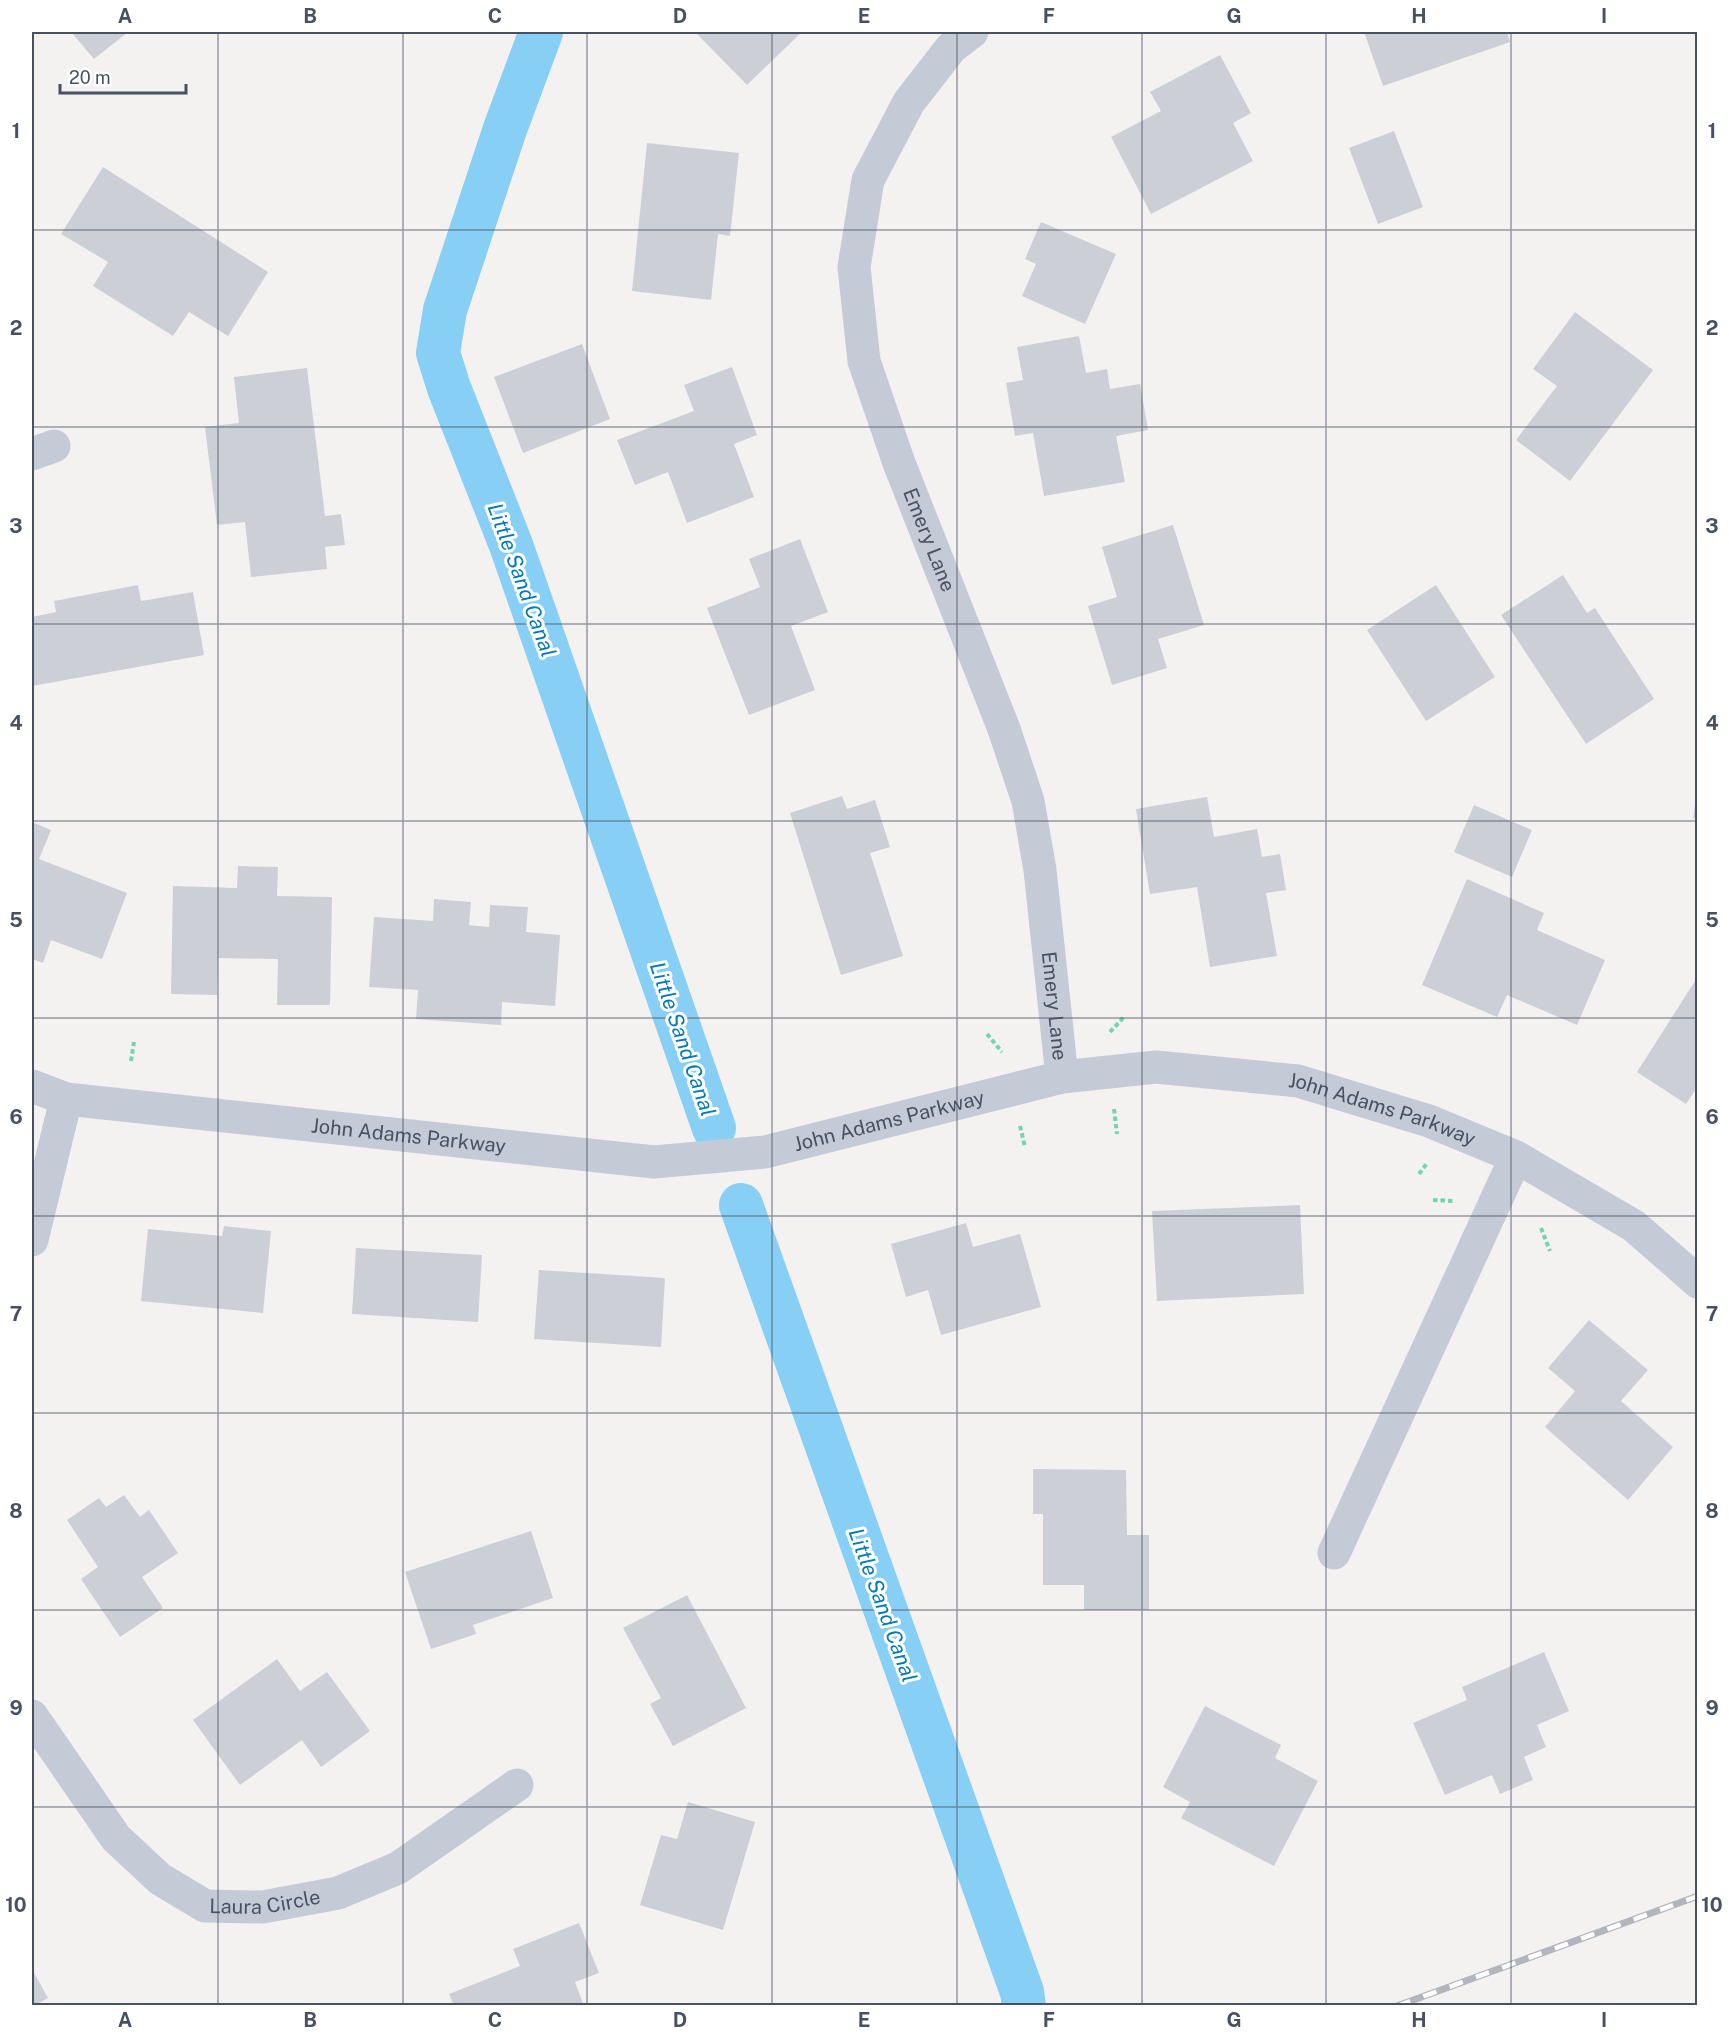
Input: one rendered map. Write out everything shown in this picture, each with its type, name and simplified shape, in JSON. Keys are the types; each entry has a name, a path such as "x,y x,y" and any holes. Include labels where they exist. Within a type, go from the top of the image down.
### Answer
{"street":[{"name":"Emery Lane","path":"972,32 951,48 909,102 868,180 854,267 864,361 899,463 1004,729 1028,801 1040,870 1062,1077"},
{"name":"John Adams Parkway","path":"32,1086 66,1099 654,1162 765,1152 1062,1077 1156,1067 1298,1081 1429,1120 1516,1157 1634,1226 1698,1282"},
{"path":"32,1240 66,1099"},
{"path":"1334,1553 1516,1157"},
{"name":"Laura Circle","path":"32,1716 116,1838 160,1880 205,1906 263,1907 338,1893 398,1868 517,1785"}],"path":[{"path":"1105,1037 1124,1017"},
{"path":"987,1034 1002,1053"},
{"path":"131,1061 135,1042"},
{"path":"1113,1105 1117,1134"},
{"path":"1019,1122 1025,1147"},
{"path":"1433,1200 1459,1201"},
{"path":"1541,1228 1550,1251"}],"building":[{"path":"71,32 128,32 94,59"},
{"path":"695,32 802,32 747,85"},
{"path":"1364,32 1507,32 1510,42 1383,86"},
{"path":"1220,55 1251,113 1233,123 1253,161 1151,214 1111,137 1161,111 1150,92"},
{"path":"1394,131 1423,207 1378,224 1349,148"},
{"path":"647,143 739,153 730,236 718,234 711,300 632,291"},
{"path":"103,167 268,272 228,336 189,312 173,336 93,286 108,262 61,234"},
{"path":"1041,222 1116,254 1085,324 1022,296 1036,264 1025,259"},
{"path":"1575,312 1653,370 1570,481 1516,440 1557,386 1533,369"},
{"path":"1079,336 1086,373 1107,369 1110,389 1140,384 1148,430 1116,436 1125,482 1044,496 1033,433 1015,436 1006,383 1023,380 1017,347"},
{"path":"582,344 610,419 523,453 494,377"},
{"path":"732,367 757,435 734,444 754,497 687,523 668,472 635,485 617,440 694,411 684,385"},
{"path":"307,368 325,516 341,514 345,545 325,547 327,569 251,577 245,522 217,525 205,427 239,423 234,377"},
{"path":"1173,525 1204,625 1158,639 1167,668 1112,685 1088,606 1117,597 1102,547"},
{"path":"800,539 828,612 791,626 815,690 749,715 707,608 760,587 749,559"},
{"path":"1563,575 1587,613 1595,608 1654,699 1586,744 1501,615"},
{"path":"138,585 141,601 193,592 204,655 32,686 32,617 56,612 54,601"},
{"path":"1436,585 1495,677 1426,721 1367,630"},
{"path":"842,796 847,809 875,800 890,847 870,853 903,956 841,975 790,813"},
{"path":"1207,797 1214,837 1257,829 1262,857 1280,854 1286,890 1266,893 1277,956 1210,967 1197,887 1150,894 1136,809"},
{"path":"1696,798 1698,798 1698,819 1693,818"},
{"path":"1474,805 1532,830 1512,877 1454,852"},
{"path":"32,822 51,830 39,859 127,893 102,959 51,940 43,963 32,959"},
{"path":"238,866 278,867 277,896 332,897 330,1005 277,1005 278,959 218,958 217,995 171,994 173,886 237,888"},
{"path":"1467,879 1544,913 1537,930 1605,960 1577,1025 1507,995 1497,1017 1422,985"},
{"path":"434,899 471,902 469,925 489,927 490,905 528,907 526,932 560,935 555,1006 502,1002 501,1025 416,1019 418,990 369,987 374,917 433,921"},
{"path":"1695,981 1698,982 1698,1086 1686,1104 1637,1072"},
{"path":"1300,1205 1304,1294 1157,1301 1152,1211"},
{"path":"966,1223 973,1247 1020,1234 1041,1307 941,1335 928,1290 906,1297 891,1244"},
{"path":"224,1226 271,1231 263,1313 141,1301 148,1229 222,1236"},
{"path":"356,1248 482,1255 478,1322 352,1314"},
{"path":"539,1270 665,1278 661,1347 534,1339"},
{"path":"1589,1320 1648,1370 1621,1401 1673,1447 1628,1500 1545,1427 1575,1391 1548,1368"},
{"path":"1033,1469 1126,1470 1127,1535 1149,1535 1149,1610 1084,1610 1084,1585 1043,1585 1043,1514 1033,1514"},
{"path":"124,1495 140,1517 149,1510 178,1553 142,1577 163,1608 120,1637 81,1579 98,1567 67,1520 99,1498 106,1507"},
{"path":"531,1531 553,1598 473,1625 476,1634 431,1649 405,1572"},
{"path":"687,1595 746,1708 673,1746 650,1704 661,1698 623,1628"},
{"path":"1544,1652 1569,1711 1537,1725 1546,1747 1524,1757 1533,1780 1500,1794 1492,1775 1445,1795 1413,1723 1467,1700 1462,1687"},
{"path":"277,1659 300,1691 327,1672 370,1731 321,1767 302,1740 240,1785 193,1720"},
{"path":"1205,1706 1281,1745 1275,1758 1318,1781 1274,1866 1181,1818 1190,1802 1163,1787"},
{"path":"688,1802 755,1822 723,1930 640,1905 661,1835 677,1839"},
{"path":"579,1923 599,1973 575,1982 584,2006 454,2006 449,1994 520,1966 513,1949"},
{"path":"32,1969 48,1998 34,2006 32,2006"}],"waterway":[{"name":"Little Sand Canal","path":"541,32 505,129 445,310 438,353 449,388 511,545 714,1128"},
{"name":"Little Sand Canal","path":"741,1205 1022,1992 1024,2006"}],"railway":[{"path":"1397,2006 1698,1896"}]}
